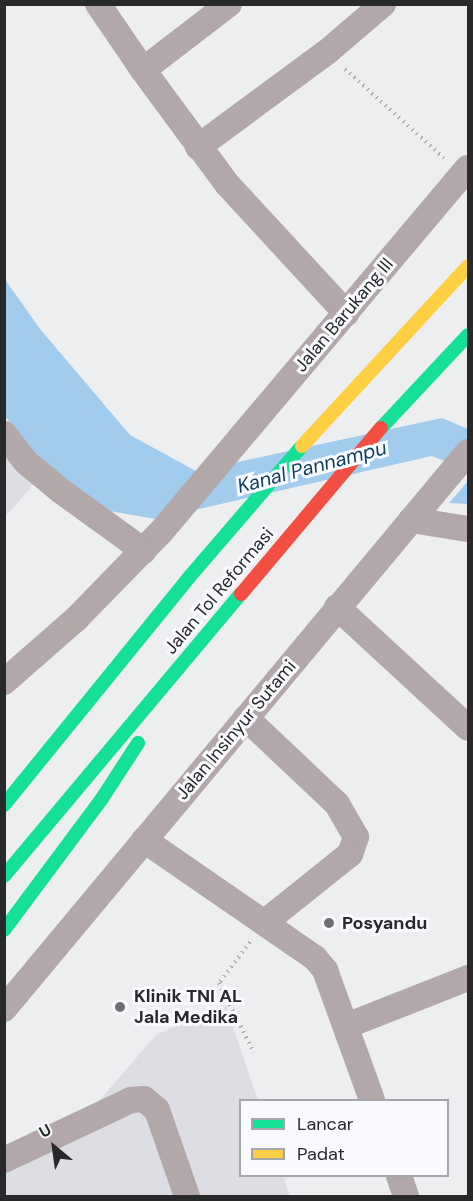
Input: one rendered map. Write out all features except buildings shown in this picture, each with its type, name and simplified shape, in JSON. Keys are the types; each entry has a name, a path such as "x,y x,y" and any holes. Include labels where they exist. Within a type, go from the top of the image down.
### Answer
{"highway":[{"name":"Jalan Tol Reformasi","path":"4,805 191,575 339,403 468,266"},
{"name":"Jalan Tol Reformasi","path":"4,876 382,427 468,335"},
{"path":"72,698 191,575"},
{"path":"4,930 101,800 221,616"}],"street":[{"path":"98,4 143,70 157,84 198,147 346,313"},
{"path":"143,70 229,4"},
{"path":"198,147 327,52 383,4"},
{"name":"Jalan Barukang III","path":"4,682 76,619 144,551 466,172"},
{"path":"4,434 43,476 144,551"},
{"name":"Jalan Insinyur Sutami","path":"4,1009 468,452"},
{"path":"416,515 468,529"},
{"path":"337,607 468,728"},
{"path":"246,718 337,804 356,837 350,854 265,922"},
{"path":"144,840 265,922 325,970 371,1099"},
{"path":"346,1026 468,978"},
{"path":"4,1160 131,1100 144,1099 157,1110 187,1197"},
{"path":"399,1177 406,1197"}],"path":[{"path":"327,52 466,172"},
{"path":"254,1053 219,982 265,922"}],"shaded area":[{"path":"5,439 37,480 5,517"},
{"path":"226,1006 258,1099 239,1099 239,1177 283,1177 290,1196 5,1196 5,1150 97,1103 157,1034"}],"water":[{"name":"Kanal Pannampu","path":"4,278 40,329 130,435 196,471 442,418 468,429 468,470 432,456 155,519 104,510 45,469 5,416"},
{"path":"468,481 468,504 449,503"}],"traffic: fast":[{"path":"381,428 468,335"},
{"path":"4,805 191,575 302,446"},
{"path":"4,876 241,594"},
{"path":"4,930 101,800 138,743"}],"traffic: slow":[{"path":"302,446 468,266"}],"traffic: jam":[{"path":"241,594 381,428"}],"place":[{"name":"Posyandu","path":"329,923"},
{"name":"Klinik TNI AL Jala Medika","path":"120,1007"}]}
